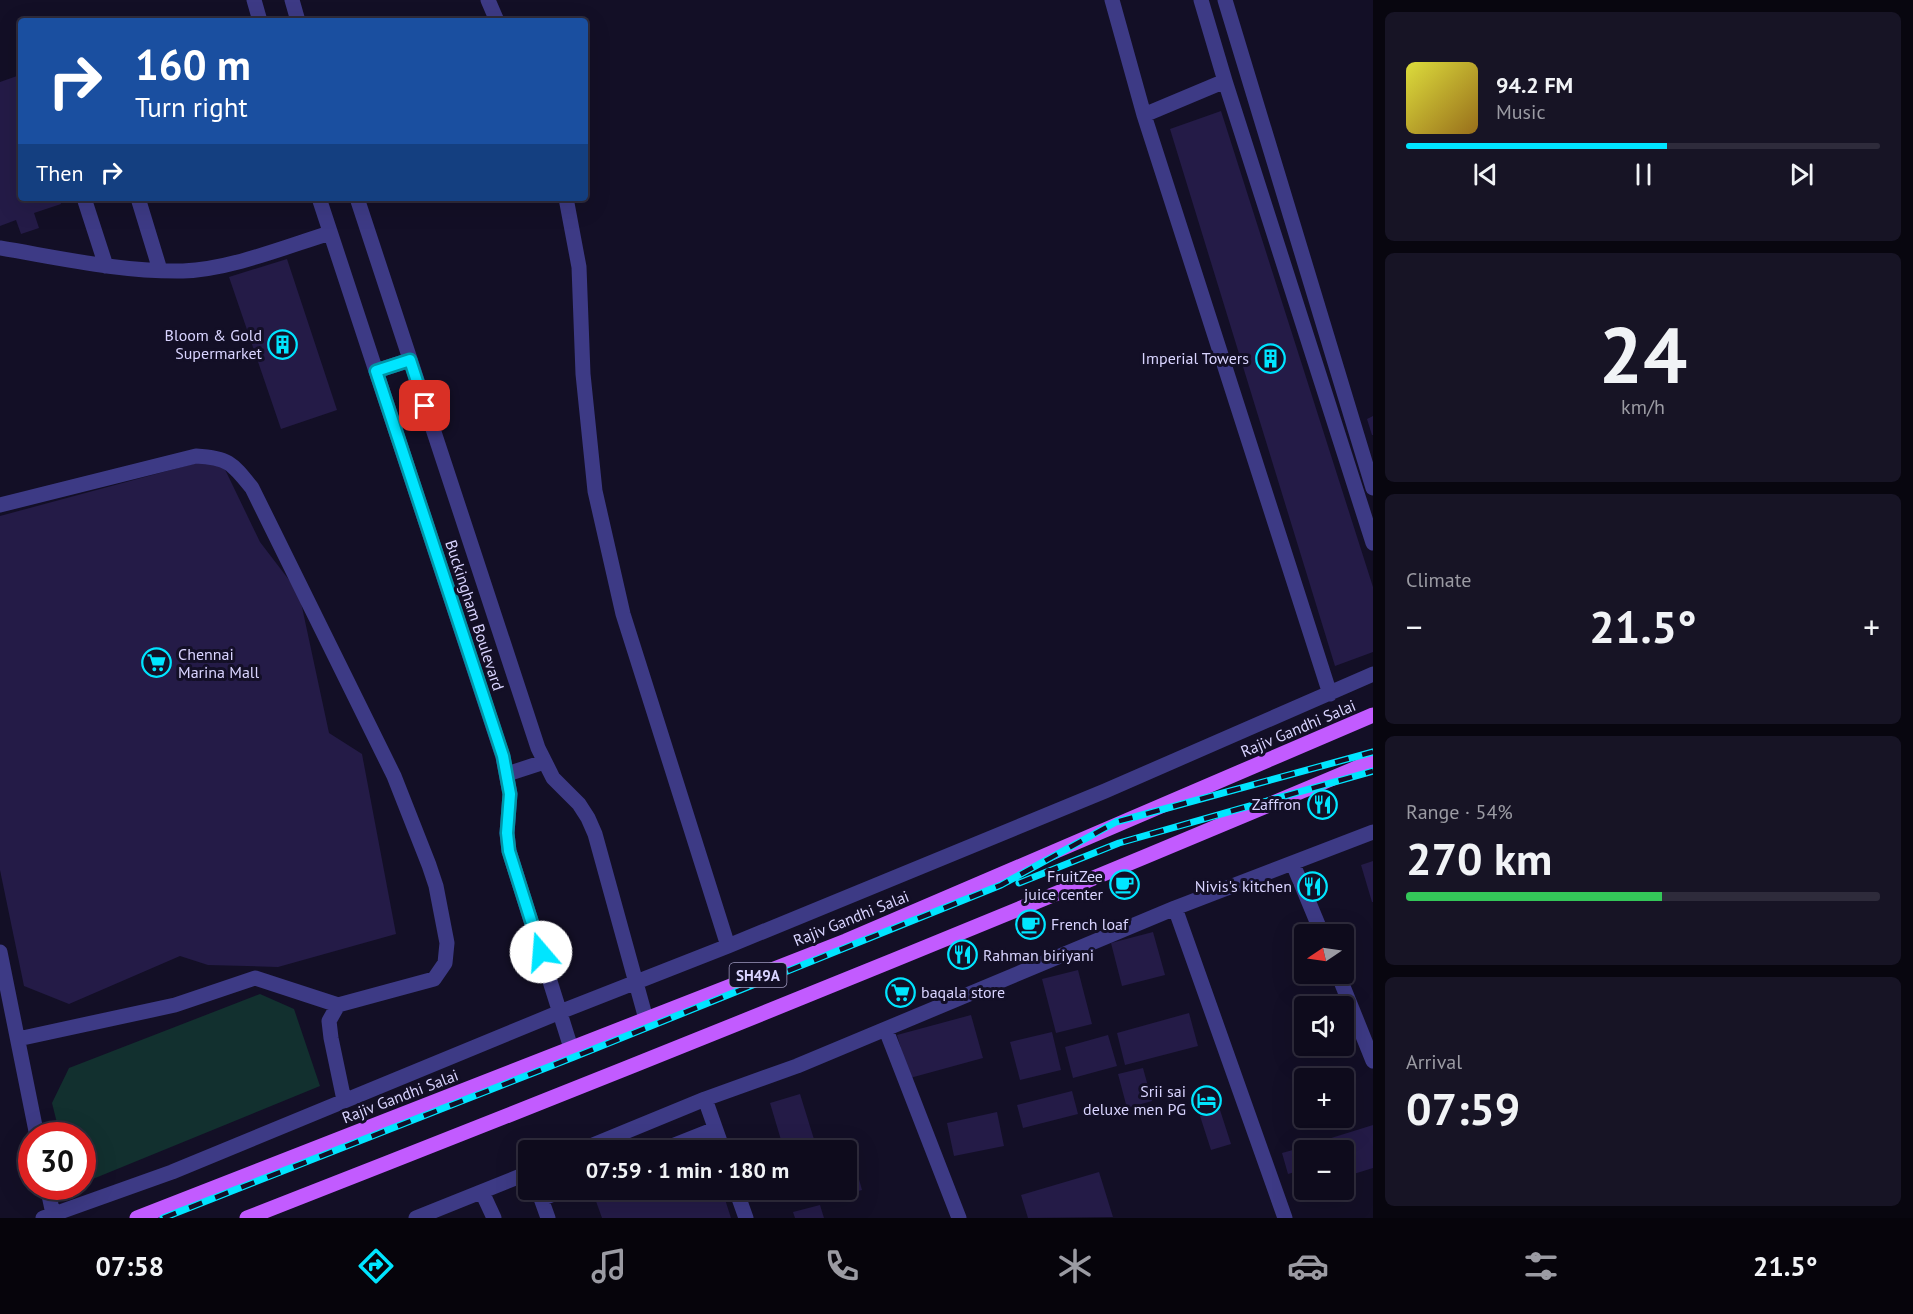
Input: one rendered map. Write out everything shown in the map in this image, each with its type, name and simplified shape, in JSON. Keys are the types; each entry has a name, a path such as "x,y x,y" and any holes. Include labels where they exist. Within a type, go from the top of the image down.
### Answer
{"main road":[{"name":"Rajiv Gandhi Salai","path":"136,1218 846,941 1373,715"},
{"name":"SH49A","path":"247,1218 507,1117 1218,827 1373,761"}],"street":[{"path":"254,0 259,18"},
{"path":"292,0 297,18"},
{"path":"488,0 496,18"},
{"path":"1112,0 1144,115 1330,694"},
{"path":"1201,0 1373,543"},
{"path":"1225,0 1373,488"},
{"path":"1144,115 1225,81"},
{"path":"85,201 106,266"},
{"path":"139,201 160,270"},
{"name":"Buckingham Boulevard","path":"320,201 507,774 510,794 507,833 509,851 571,1048"},
{"name":"Buckingham Boulevard","path":"358,201 544,762 553,778 579,804 595,834 646,1019"},
{"path":"567,201 579,267 583,374 595,491 623,614 728,946"},
{"path":"0,248 106,266 184,271 242,260 330,233"},
{"path":"376,371 410,360"},
{"path":"0,505 68,486 196,456 219,458 237,469 252,488 394,777 432,875 447,943 445,963 434,979 338,1005 255,978 175,1005 18,1039"},
{"path":"47,1200 48,1216 172,1172 1105,791 1373,674"},
{"path":"507,774 544,762"},
{"path":"606,1140 705,1099 796,1066 1175,908 1373,832"},
{"path":"1293,864 1318,924"},
{"path":"1175,908 1285,1218"},
{"path":"0,952 34,1122"},
{"path":"1342,984 1373,1061"},
{"path":"338,1005 329,1021 344,1100"},
{"path":"885,1029 959,1218"},
{"path":"705,1099 720,1140"},
{"path":"688,1140 716,1129"},
{"path":"416,1218 518,1177"},
{"path":"482,1192 494,1218"},
{"path":"542,1200 548,1218"},
{"path":"740,1200 746,1218"}],"green space":[{"path":"260,994 294,1009 320,1086 96,1178 96,1122 57,1122 52,1103 69,1068"}],"building":[{"path":"17,76 18,79 18,201 60,201 61,204 34,213 39,228 21,234 16,220 0,226 0,82"},
{"name":"Imperial Towers","path":"1221,111 1373,587 1373,652 1335,666 1170,129"},
{"name":"Bloom & Gold Supermarket","path":"287,259 337,410 281,429 229,277"},
{"path":"1373,416 1373,435 1372,435 1367,419"},
{"name":"Chennai Marina Mall","path":"219,457 260,542 299,593 329,733 362,754 396,934 278,967 208,965 180,956 69,1004 24,986 0,870 0,516"},
{"path":"1373,861 1373,902 1372,902 1361,865"},
{"path":"1153,932 1165,975 1122,986 1111,943"},
{"path":"1078,970 1092,1024 1056,1033 1042,979"},
{"path":"1189,1013 1198,1046 1125,1065 1117,1033"},
{"path":"971,1015 983,1058 910,1078 897,1035"},
{"path":"1052,1032 1061,1070 1020,1080 1010,1042"},
{"path":"1108,1035 1117,1066 1073,1078 1065,1047"},
{"path":"1143,1068 1152,1101 1127,1108 1118,1074"},
{"path":"1072,1091 1078,1114 1023,1128 1017,1105"},
{"path":"800,1094 814,1140 781,1140 770,1103"},
{"path":"1220,1110 1231,1144 1211,1150 1200,1116"},
{"path":"997,1112 1004,1146 954,1156 947,1123"},
{"path":"1373,1125 1373,1168 1354,1174 1354,1140 1328,1139"},
{"path":"1294,1150 1294,1172 1288,1174 1282,1153"},
{"path":"857,1172 862,1190 857,1191"},
{"path":"1099,1172 1113,1217 1028,1218 1021,1195"},
{"path":"596,1200 725,1200 731,1218 602,1218"},
{"path":"820,1205 824,1218 795,1218 793,1212"}],"railway":[{"path":"163,1218 574,1057 1001,885 1116,822 1373,752"},
{"path":"1019,883 1119,843 1373,771"}],"place":[{"name":"Bloom & Gold Supermarket","path":"283,344"},
{"name":"Imperial Towers","path":"1270,358"},
{"name":"Chennai Marina Mall","path":"157,663"},
{"name":"Zaffron","path":"1322,804"},
{"name":"FruitZee juice center","path":"1124,885"},
{"name":"Nivis's kitchen","path":"1313,886"},
{"name":"French loaf","path":"1030,924"},
{"name":"Rahman biriyani","path":"962,955"},
{"name":"baqala store","path":"900,992"},
{"name":"Srii sai deluxe men PG","path":"1207,1100"}],"route":[{"path":"425,406 410,360 376,371 503,756 510,794 507,833 509,851 541,952"}]}
